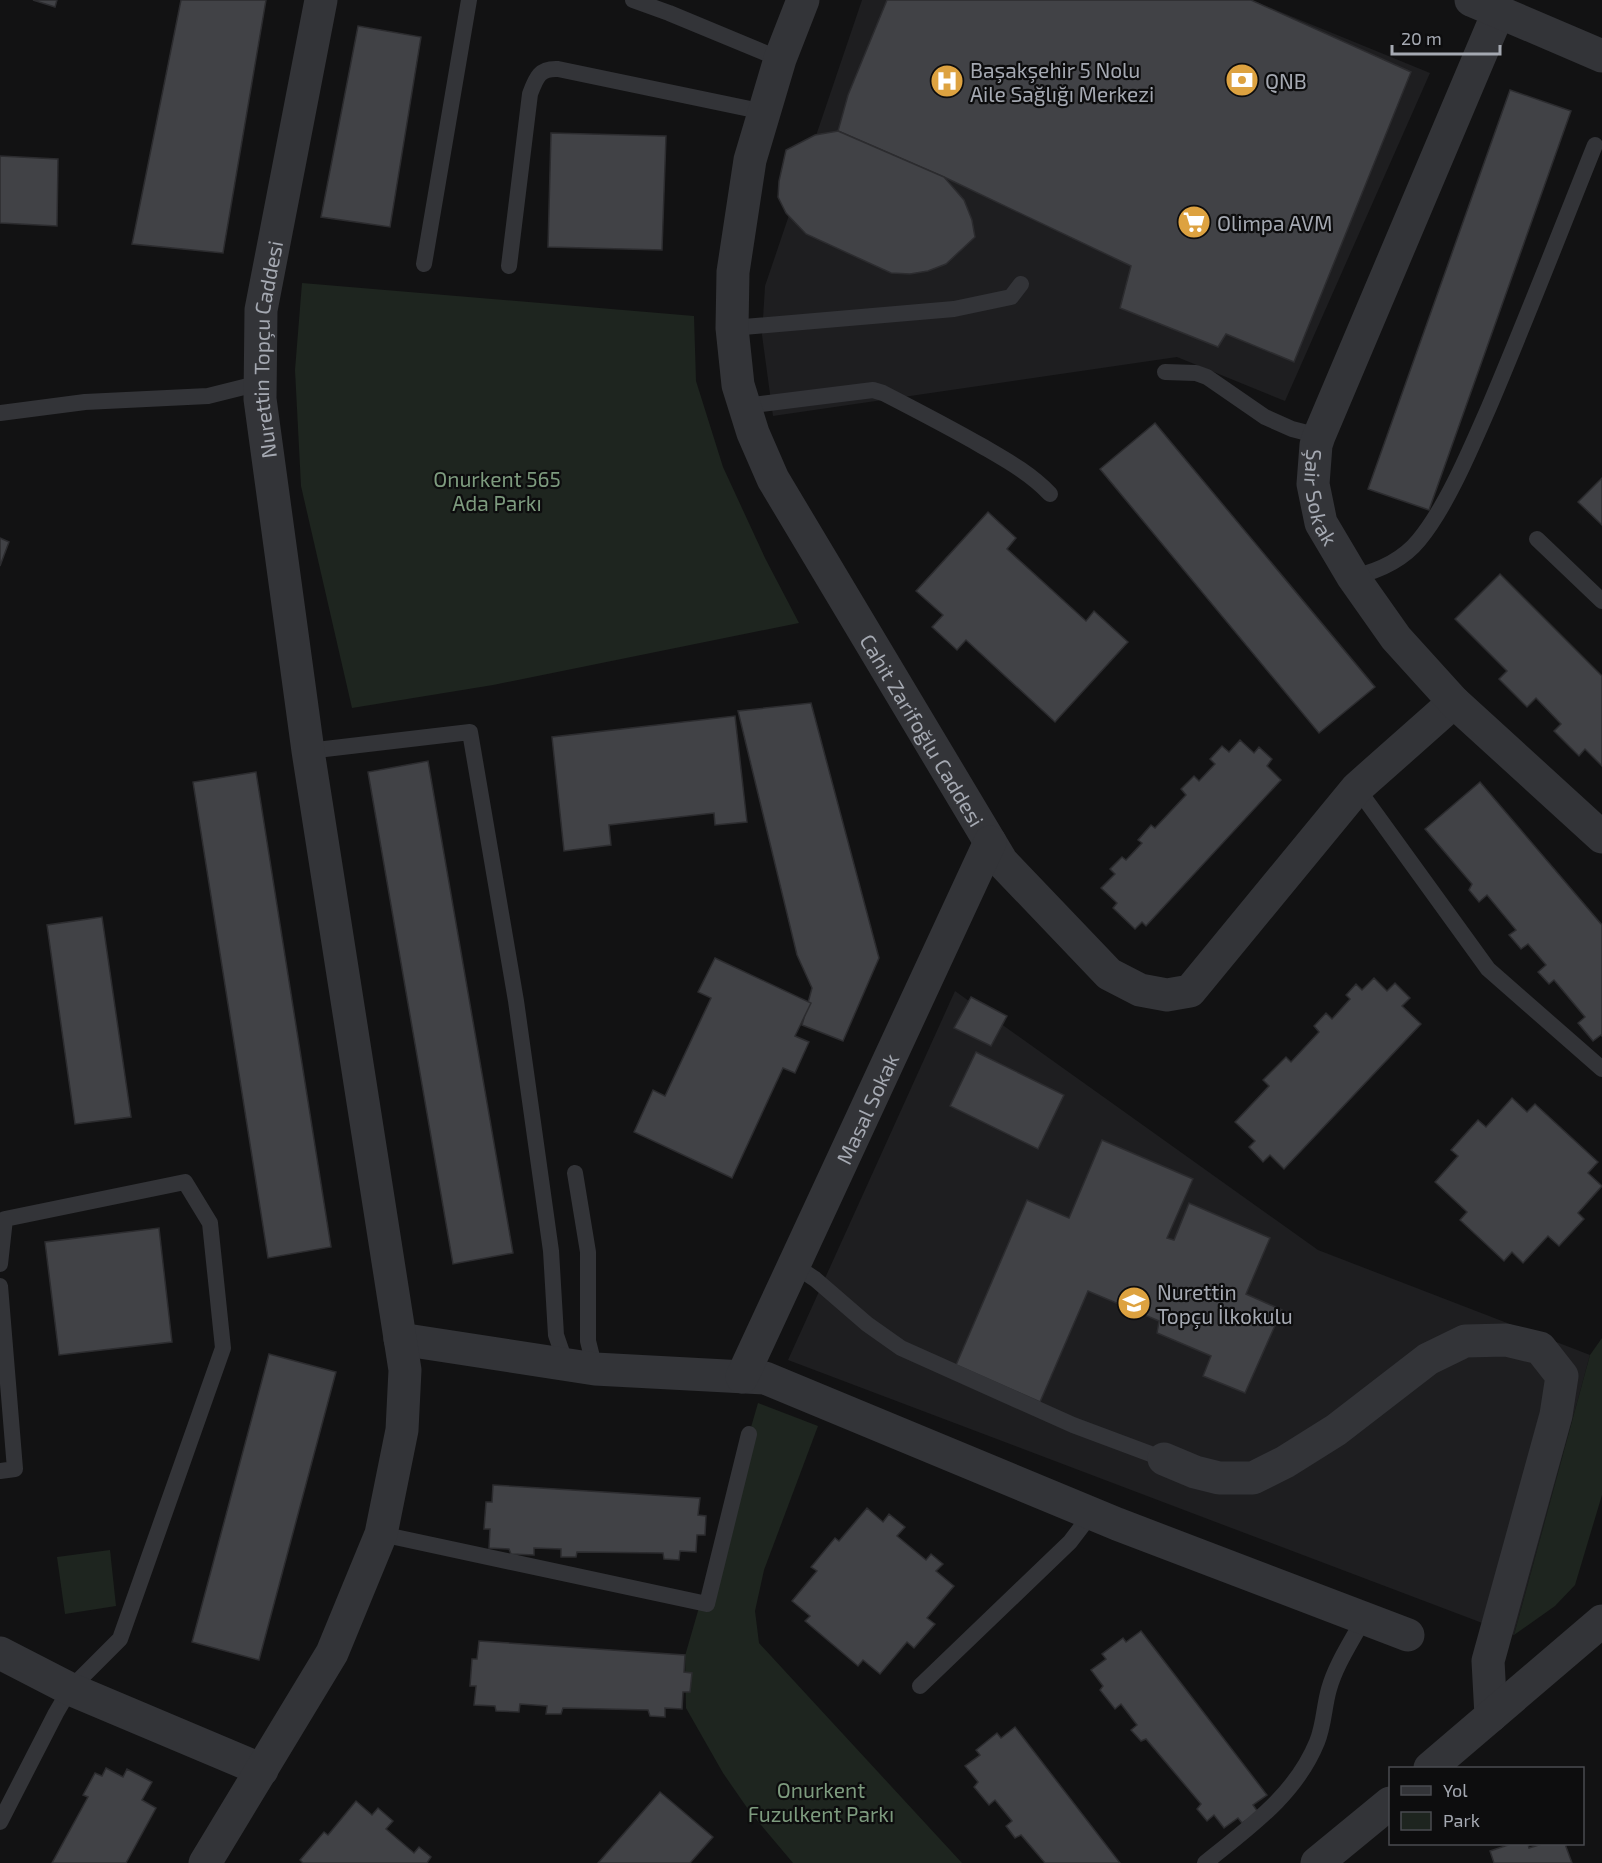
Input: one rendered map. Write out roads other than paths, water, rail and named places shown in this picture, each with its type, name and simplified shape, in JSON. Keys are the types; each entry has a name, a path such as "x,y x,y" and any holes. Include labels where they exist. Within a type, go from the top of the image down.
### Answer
{"street":[{"name":"Nurettin Topçu Caddesi","path":"205,1863 332,1653 381,1534 402,1430 405,1370 308,751 260,399 261,310 321,0"},
{"name":"Cahit Zarifoğlu Caddesi","path":"803,0 780,59 750,160 733,272 732,328 738,385 753,433 773,479 1002,862 1109,974 1140,990 1167,995 1190,991 1357,788 1454,702"},
{"path":"1484,6 1602,56"},
{"name":"Şair Sokak","path":"1484,6 1319,436 1316,445 1313,484 1322,523 1353,577 1396,638 1454,702 1602,837"},
{"name":"Masal Sokak","path":"742,1377 990,842"},
{"path":"400,1339 580,1366 765,1378 1092,1514 1408,1635"},
{"path":"1164,1459 1195,1472 1219,1478 1253,1478 1286,1462 1336,1430 1428,1359 1465,1341 1506,1340 1540,1348 1562,1376 1556,1415 1488,1660 1491,1716"},
{"path":"1431,1767 1602,1621"},
{"path":"0,1653 70,1689 262,1770"},
{"path":"1317,1863 1389,1804"}],"lane":[{"path":"633,0 780,59"},
{"path":"424,264 464,2"},
{"path":"509,266 530,94 537,75 543,71 558,69 764,112"},
{"path":"1353,577 1375,572 1403,555 1418,541 1441,507 1504,371 1595,145"},
{"path":"732,328 954,309 1011,297 1021,284"},
{"path":"1165,372 1196,373 1207,377 1265,417 1292,429 1319,436"},
{"path":"0,413 85,402 208,396 260,383"},
{"path":"745,406 873,390 941,423 1007,461 1036,480 1050,494"},
{"path":"1537,539 1602,601"},
{"path":"308,751 470,732 517,1012 551,1251 556,1335 580,1366"},
{"path":"1357,788 1488,969 1602,1070"},
{"path":"575,1173 588,1252 588,1341 580,1366"},
{"path":"0,1264 5,1219 185,1182 210,1223 224,1348 120,1639 70,1689 0,1822"},
{"path":"794,1265 815,1279 867,1324 901,1348 1073,1425 1164,1459"},
{"path":"0,1286 15,1469 0,1471"},
{"path":"381,1534 708,1604 749,1434"},
{"path":"920,1686 1070,1542 1092,1514"},
{"path":"1205,1863 1265,1815 1284,1796 1300,1773 1317,1743 1329,1689 1337,1668 1364,1618"}],"place":[{"name":"QNB","path":"1242,80"},
{"name":"Başakşehir 5 Nolu Aile Sağlığı Merkezi","path":"947,81"},
{"name":"Olimpa AVM","path":"1194,222"},
{"name":"Nurettin Topçu İlkokulu","path":"1134,1303"}],"park label":[{"name":"Onurkent 565 Ada Parkı","path":"497,490"},
{"name":"Onurkent Fuzulkent Parkı","path":"821,1801"}]}
